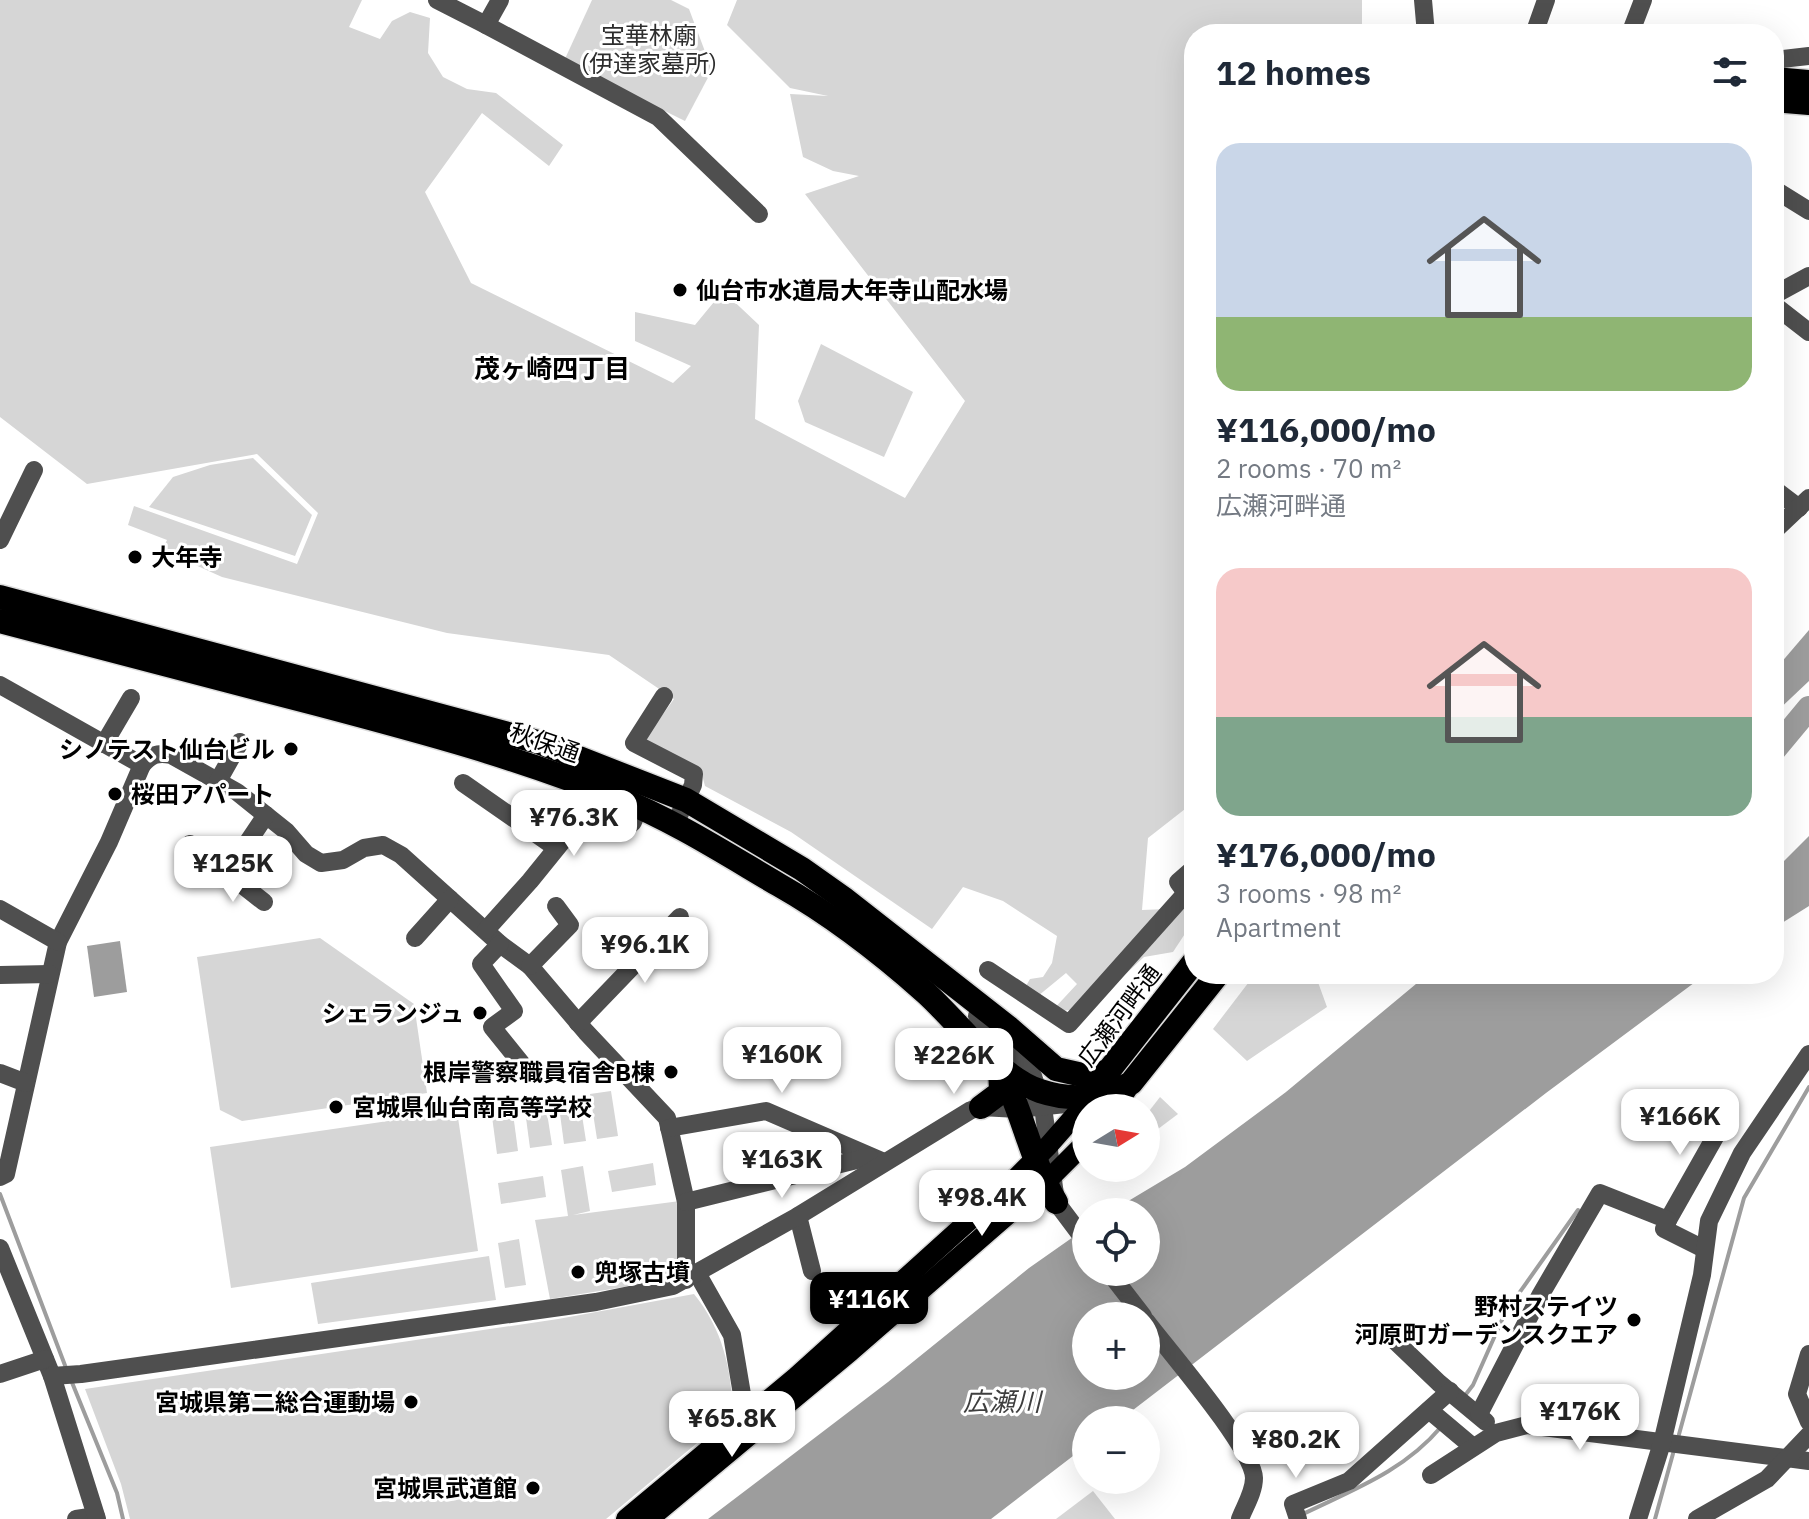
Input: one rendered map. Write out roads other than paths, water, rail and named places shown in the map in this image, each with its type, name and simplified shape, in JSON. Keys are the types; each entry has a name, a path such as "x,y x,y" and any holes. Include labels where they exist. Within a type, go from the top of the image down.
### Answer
{"highway":[{"path":"1784,80 1809,82"},
{"path":"1784,101 1809,103"},
{"name":"秋保通","path":"0,597 538,742 686,800 802,869 843,898 1056,1069 1087,1076 1100,1075 1110,1069"},
{"name":"秋保通","path":"0,621 434,735 532,765 639,807 675,824 786,888 870,947 929,996 1006,1052 1041,1099 1072,1097"},
{"name":"広瀬河畔通","path":"1110,1069 1184,975"},
{"path":"1131,1083 1210,984"},
{"path":"981,1107 1001,1092 1006,1052"},
{"path":"1006,1052 1018,1109 1049,1179"},
{"name":"秋保通","path":"1106,1094 1131,1083"}],"main road":[{"name":"広瀬河畔通","path":"1095,1094 1110,1069"},
{"path":"1124,1094 1131,1083"},
{"name":"広瀬河畔通","path":"626,1519 796,1377 1049,1179 1072,1136"},
{"name":"広瀬河畔通","path":"649,1519 851,1351 1072,1156"}],"street":[{"path":"437,0 658,117 759,214"},
{"path":"486,25 500,0"},
{"path":"1423,0 1425,24"},
{"path":"1538,24 1546,0"},
{"path":"1634,24 1643,0"},
{"path":"1784,59 1809,56"},
{"path":"1784,195 1809,211"},
{"path":"1784,290 1809,276"},
{"path":"1784,313 1809,332"},
{"path":"0,540 34,470"},
{"path":"1784,494 1804,503 1784,522"},
{"path":"0,685 142,765"},
{"path":"664,696 634,743 694,774 675,824"},
{"path":"104,744 131,698"},
{"path":"218,781 240,742"},
{"path":"0,1177 6,1174 58,942 109,842 142,765 151,755 171,755 218,781 266,815 286,831 306,854 321,863 343,860 364,848 383,845 401,855 500,944 530,966 578,1023 667,1118 686,1202 692,1277 732,1335 746,1418"},
{"path":"463,783 555,847"},
{"path":"486,930 581,818 621,833 633,822 639,807"},
{"path":"227,873 266,815"},
{"path":"190,844 264,902"},
{"path":"988,970 1069,1024 1184,897"},
{"path":"415,938 450,899"},
{"path":"530,966 570,925 556,906"},
{"path":"0,909 58,942"},
{"path":"578,1023 680,917"},
{"path":"500,944 481,964 514,1011 492,1027 525,1068"},
{"path":"0,975 50,974"},
{"path":"955,985 963,1002 1006,1052"},
{"path":"1638,1519 1665,1443 1702,1275 1709,1221 1742,1153 1809,1054"},
{"path":"0,1073 26,1083"},
{"path":"0,1374 52,1370 81,1374 644,1294 692,1277 798,1216 876,1160 981,1107 1018,1109 1041,1099 1049,1179 1072,1218"},
{"path":"669,1128 766,1111 876,1160"},
{"path":"1704,1249 1664,1229 1728,1114"},
{"path":"686,1202 876,1160"},
{"path":"1475,1411 1600,1193 1668,1220"},
{"path":"798,1216 812,1271"},
{"path":"0,1248 52,1370 96,1517 76,1519"},
{"path":"1120,1286 1132,1302"},
{"path":"1160,1339 1245,1450 1254,1477 1252,1492 1240,1519"},
{"path":"1393,1339 1496,1433"},
{"path":"1809,1354 1797,1394 1809,1422"},
{"path":"1296,1514 1293,1504 1349,1481 1442,1420 1453,1394"},
{"path":"1442,1420 1473,1447"},
{"path":"1431,1475 1496,1433 1536,1425 1809,1461"},
{"path":"1697,1519 1767,1479 1809,1435"}],"water":[{"path":"1809,630 1809,681 1784,705 1784,659"},
{"path":"1809,836 1809,906 1784,922 1784,861"},
{"path":"120,941 127,992 94,997 87,946"},
{"name":"広瀬川","path":"1416,984 1693,984 1160,1389 1160,1302 1072,1302 1072,1390 1159,1390 1138,1406 1072,1406 1072,1457 991,1519 708,1519 888,1382 1029,1268 1072,1238 1072,1286 1160,1286 1160,1198 1133,1198 1286,1092"}],"waterway":[{"name":"広瀬川","path":"1784,738 1809,708"},
{"path":"1678,1438 1744,1198 1809,1087"},
{"path":"0,1194 66,1368"},
{"path":"1463,1398 1473,1385 1505,1313 1578,1210"},
{"path":"71,1380 117,1493 123,1519"},
{"path":"1301,1515 1393,1468 1426,1443 1441,1427"},
{"path":"1655,1519 1674,1450"}],"place":[{"name":"仙台市水道局大年寺山配水場","path":"680,290"},
{"name":"大年寺","path":"135,557"},
{"name":"シノテスト仙台ビル","path":"291,749"},
{"name":"桜田アパート","path":"115,794"},
{"name":"シェランジュ","path":"480,1013"},
{"name":"根岸警察職員宿舎B棟","path":"671,1072"},
{"name":"宮城県仙台南高等学校","path":"336,1107"},
{"name":"兜塚古墳","path":"578,1272"},
{"name":"野村ステイツ 河原町ガーデンスクエア","path":"1634,1320"},
{"name":"宮城県第二総合運動場","path":"411,1402"},
{"name":"宮城県武道館","path":"533,1488"}],"district":[{"name":"茂ヶ崎四丁目","path":"552,368"}],"park label":[{"name":"宝華林廟 (伊達家墓所)","path":"649,49"}]}
